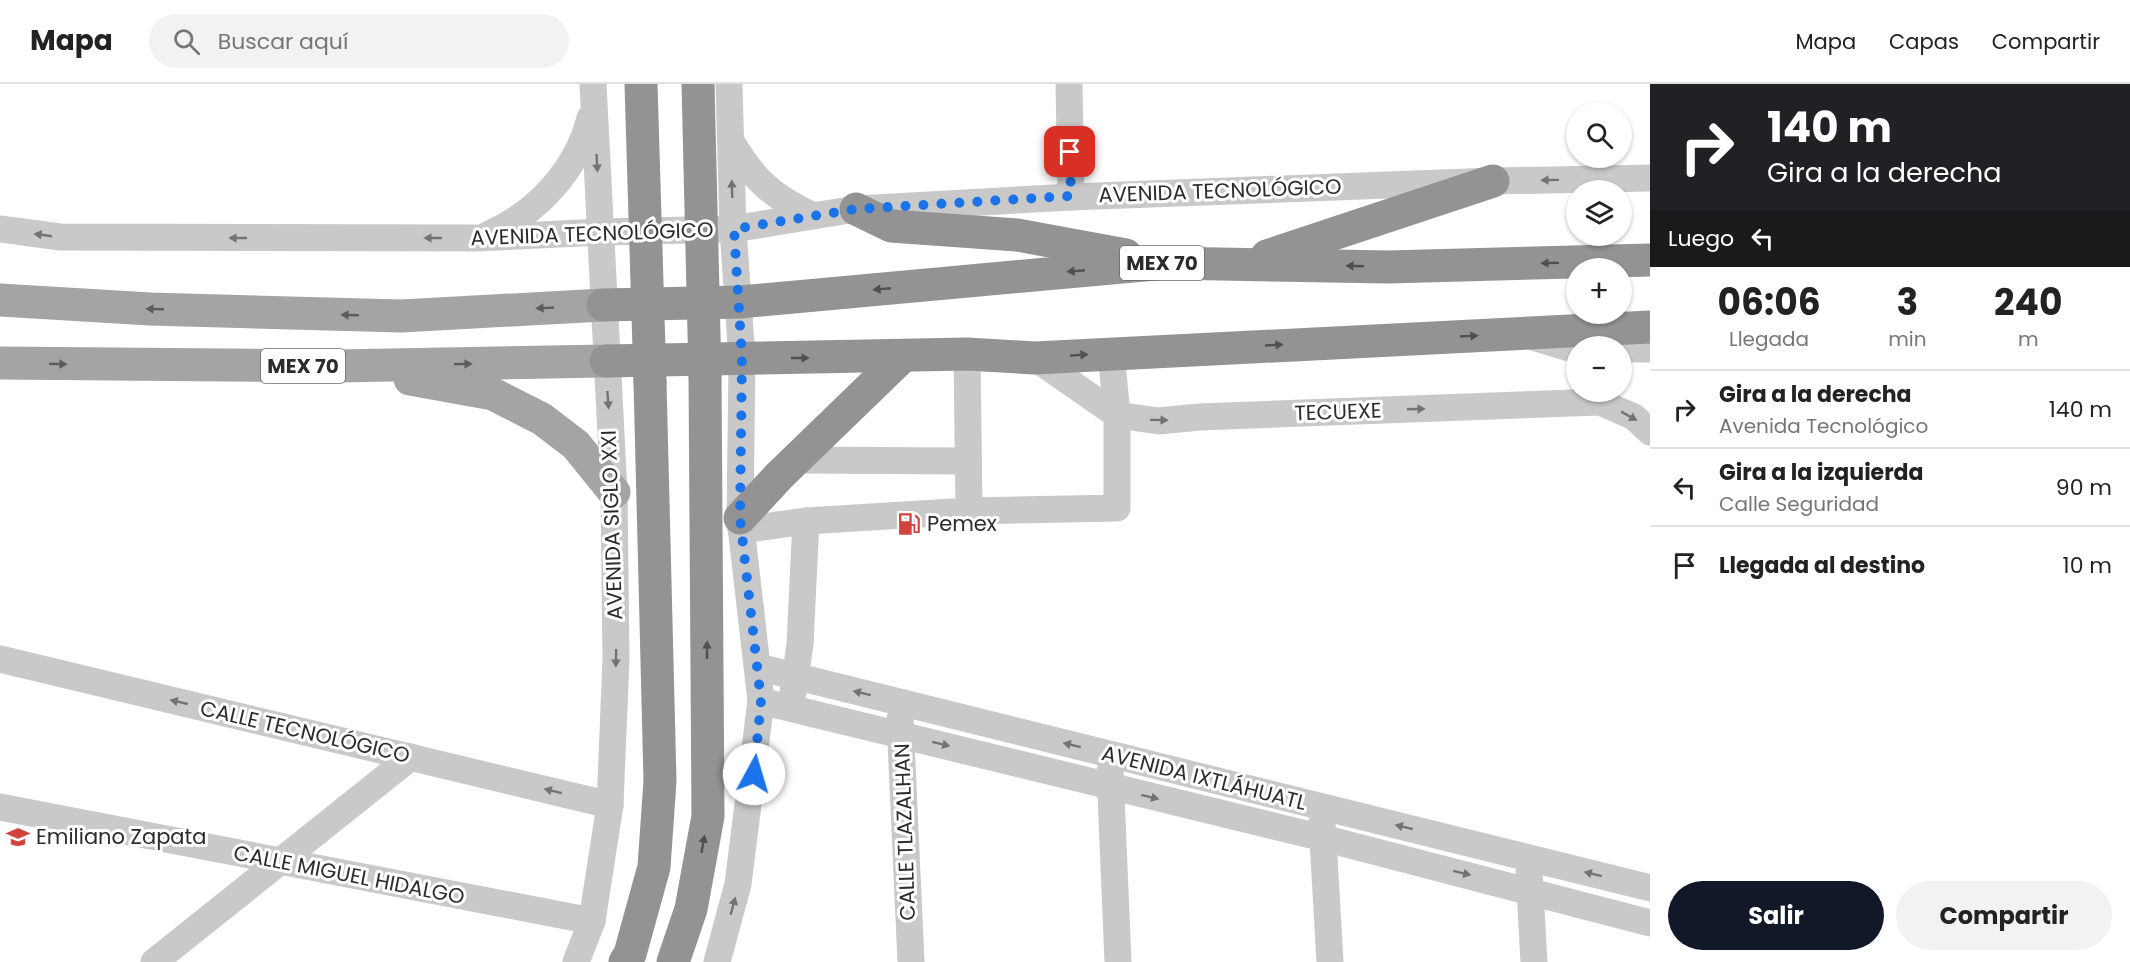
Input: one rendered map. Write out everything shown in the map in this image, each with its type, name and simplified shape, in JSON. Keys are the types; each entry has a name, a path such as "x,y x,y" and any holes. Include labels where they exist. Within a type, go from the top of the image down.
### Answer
{"highway":[{"name":"AVENIDA SIGLO XXI","path":"625,962 630,954 654,867 660,781 641,84"},
{"path":"673,962 691,909 708,816 705,375 698,84"},
{"path":"1246,262 1493,181"},
{"path":"856,209 891,226 1017,235 1166,263"},
{"name":"MEX 70","path":"603,305 740,302 1166,263 1246,262 1388,267 1650,260"},
{"name":"MEX 70","path":"606,361 967,354 1035,358 1111,352 1650,327"},
{"path":"740,524 794,460 902,357"}],"main road":[{"name":"MEX 70","path":"0,300 150,309 401,316 603,305"},
{"name":"MEX 70","path":"0,363 337,366 606,361"},
{"path":"337,366 492,394 542,419 576,446 614,492"}],"street":[{"path":"717,962 738,884 761,701 740,524 742,358 734,229 729,84"},
{"path":"1069,84 1071,196"},
{"path":"478,238 522,216 559,181 582,142 593,92"},
{"name":"AVENIDA SIGLO XXI","path":"576,962 592,921 610,805 616,659 614,492 593,92"},
{"path":"731,142 751,174 779,200 811,216"},
{"name":"AVENIDA TECNOLÓGICO","path":"0,229 60,237 478,238 734,229 856,209 1071,196 1493,181 1650,178"},
{"path":"1523,334 1566,347"},
{"path":"1632,349 1650,349"},
{"path":"740,524 969,511 1117,508 1117,415 1111,352"},
{"path":"967,354 969,511"},
{"name":"TECUEXE","path":"1035,358 1117,415 1159,422 1199,417 1600,402 1634,417 1650,432"},
{"path":"794,460 968,460"},
{"path":"791,709 800,644 806,521"},
{"path":"757,657 800,644"},
{"name":"AVENIDA IXTLÁHUATL","path":"757,657 796,676 1650,888"},
{"name":"CALLE TECNOLÓGICO","path":"0,659 610,805"},
{"name":"AVENIDA IXTLÁHUATL","path":"761,701 1323,838 1650,923"},
{"name":"CALLE TLAZALHAN","path":"900,702 910,962"},
{"path":"1110,754 1118,962"},
{"path":"154,962 411,757"},
{"name":"CALLE MIGUEL HIDALGO","path":"0,807 592,921"},
{"path":"1321,807 1329,962"},
{"path":"1528,858 1534,962"}],"place":[{"name":"Pemex","path":"909,524"},
{"name":"Emiliano Zapata","path":"18,837"}],"route":[{"path":"754,774 761,701 740,518 742,358 734,229 856,209 1071,196 1070,152"}]}
